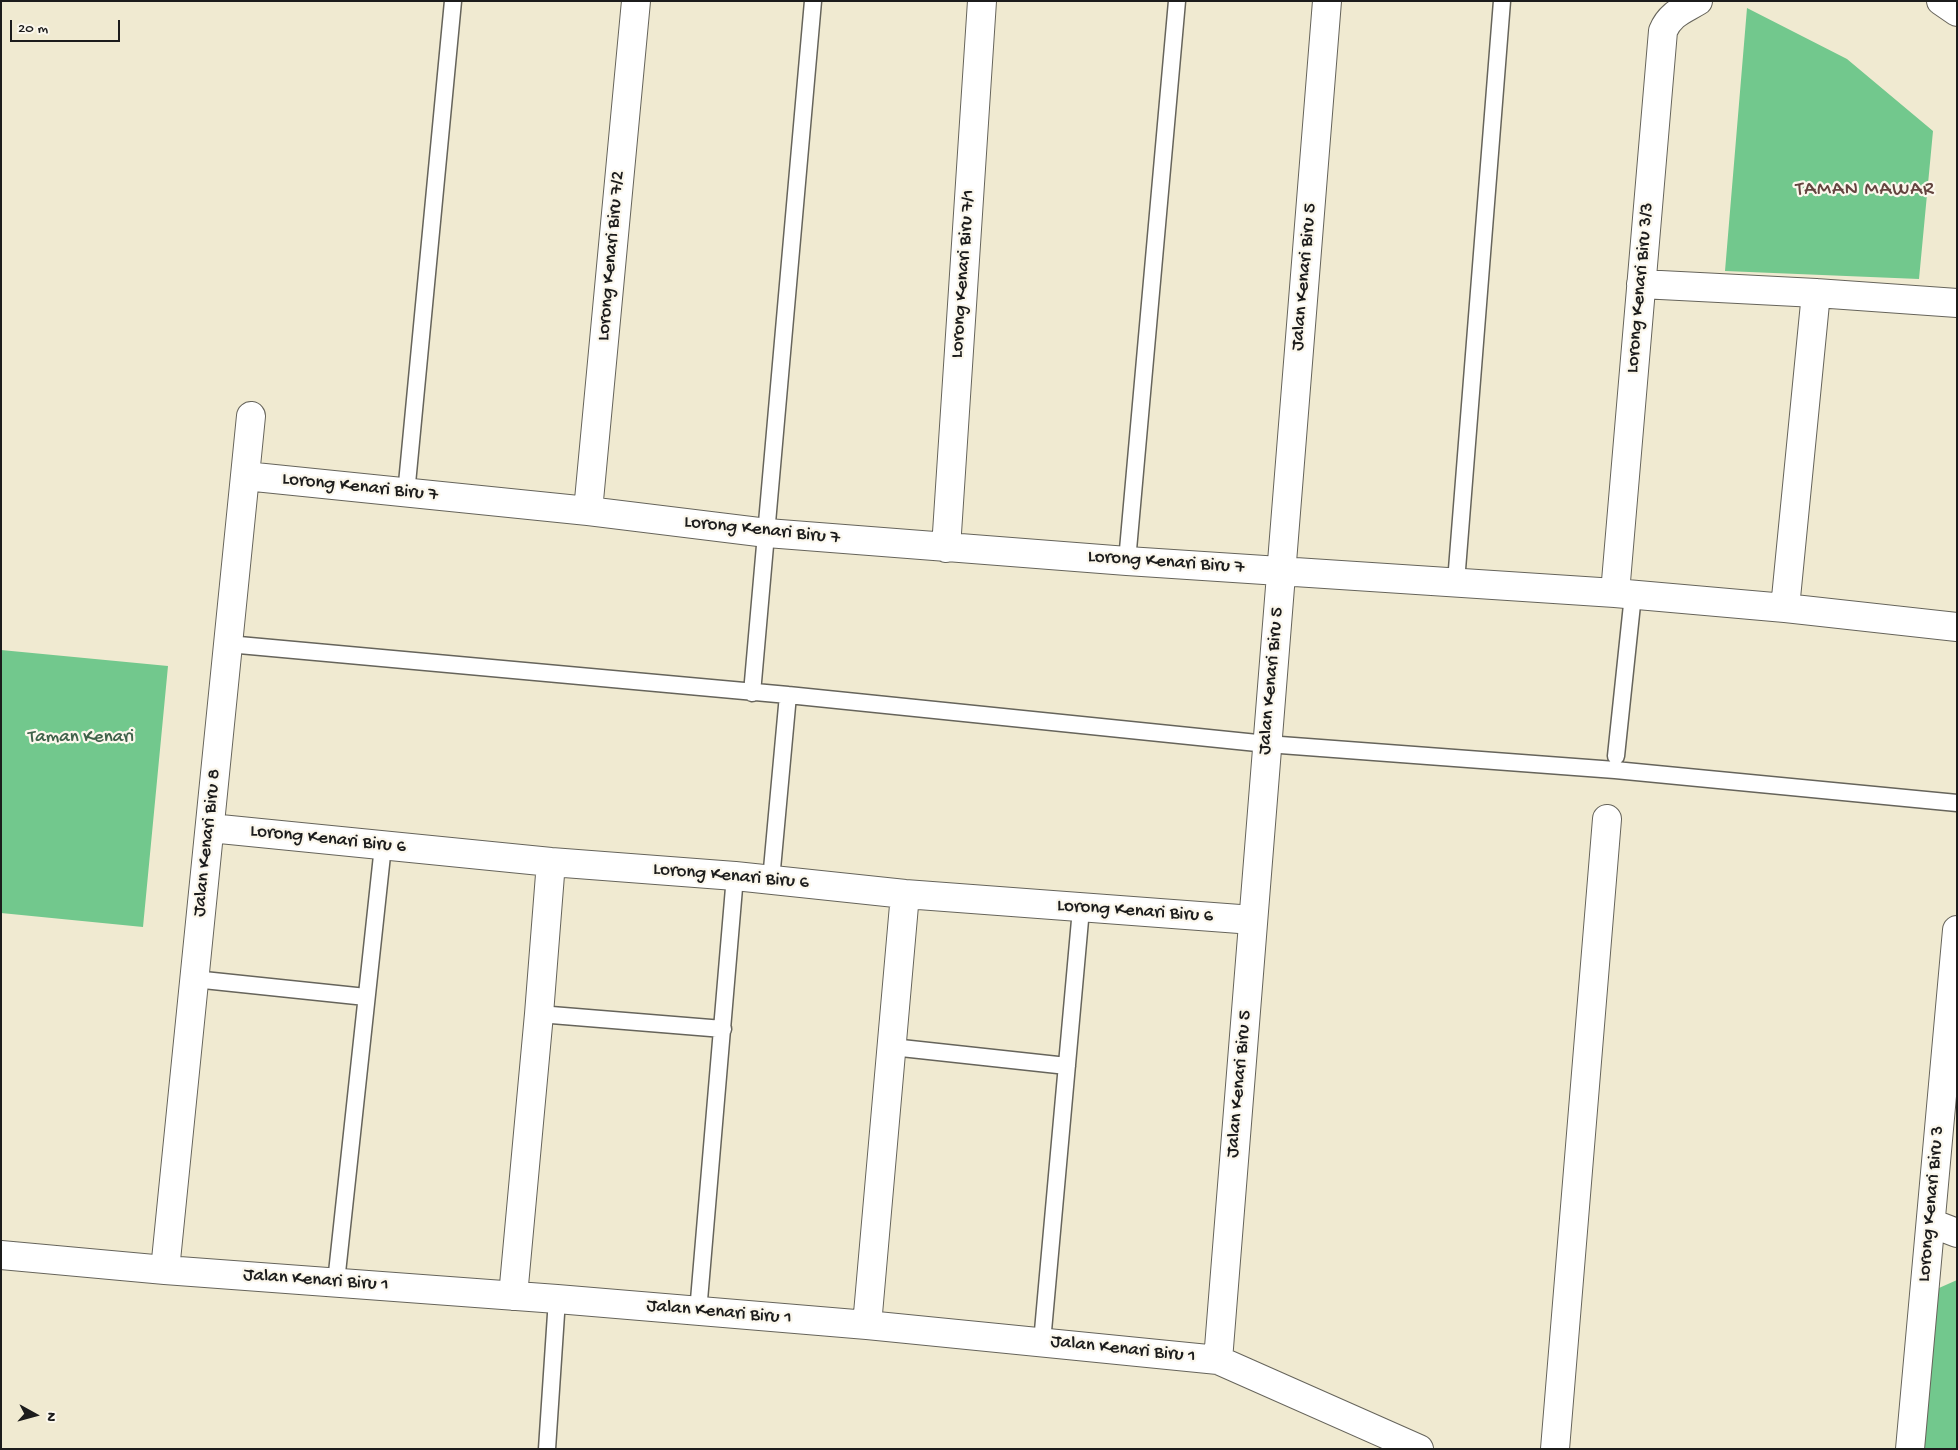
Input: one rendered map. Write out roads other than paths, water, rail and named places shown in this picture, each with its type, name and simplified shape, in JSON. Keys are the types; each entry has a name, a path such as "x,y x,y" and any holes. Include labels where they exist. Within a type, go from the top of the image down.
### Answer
{"street":[{"name":"Lorong Kenari Biru 7/2","path":"588,511 636,1"},
{"name":"Lorong Kenari Biru 7/1","path":"946,548 982,1"},
{"name":"Jalan Kenari Biru 5","path":"1218,1360 1327,1"},
{"name":"Lorong Kenari Biru 3/3","path":"1624,594 1641,284 1663,31 1667,21 1674,14 1698,1"},
{"path":"1941,1 1957,12"},
{"path":"1641,284 1816,293 1957,303"},
{"path":"1785,608 1816,293"},
{"name":"Jalan Kenari Biru 8","path":"165,1270 251,416"},
{"name":"Lorong Kenari Biru 7","path":"245,476 406,494 588,511 767,533 1126,561 1624,594 1785,608 1957,627"},
{"path":"1555,1449 1608,819"},
{"name":"Lorong Kenari Biru 6","path":"210,828 550,862 735,876 905,894 1253,920"},
{"path":"513,1296 539,1014 550,862"},
{"path":"867,1325 905,894"},
{"name":"Lorong Kenari Biru 3","path":"1910,1449 1957,930"},
{"path":"1930,1223 1957,1233"},
{"name":"Jalan Kenari Biru 1","path":"1,1255 165,1270 558,1299 867,1325 1218,1360 1419,1449"}],"lane":[{"path":"406,494 453,1"},
{"path":"752,693 813,1"},
{"path":"1126,561 1177,1"},
{"path":"1456,582 1502,1"},
{"path":"1616,756 1624,594"},
{"path":"228,644 788,695 1267,744 1615,770 1957,803"},
{"path":"771,880 788,695"},
{"path":"336,1282 383,846"},
{"path":"698,1312 735,876"},
{"path":"1042,1342 1081,908"},
{"path":"194,979 366,998"},
{"path":"539,1014 722,1029"},
{"path":"892,1047 1067,1066"},
{"path":"547,1449 558,1299"}],"district":[{"name":"TAMAN MAWAR","path":"1865,191"}],"park label":[{"name":"Taman Kenari","path":"81,738"}]}
